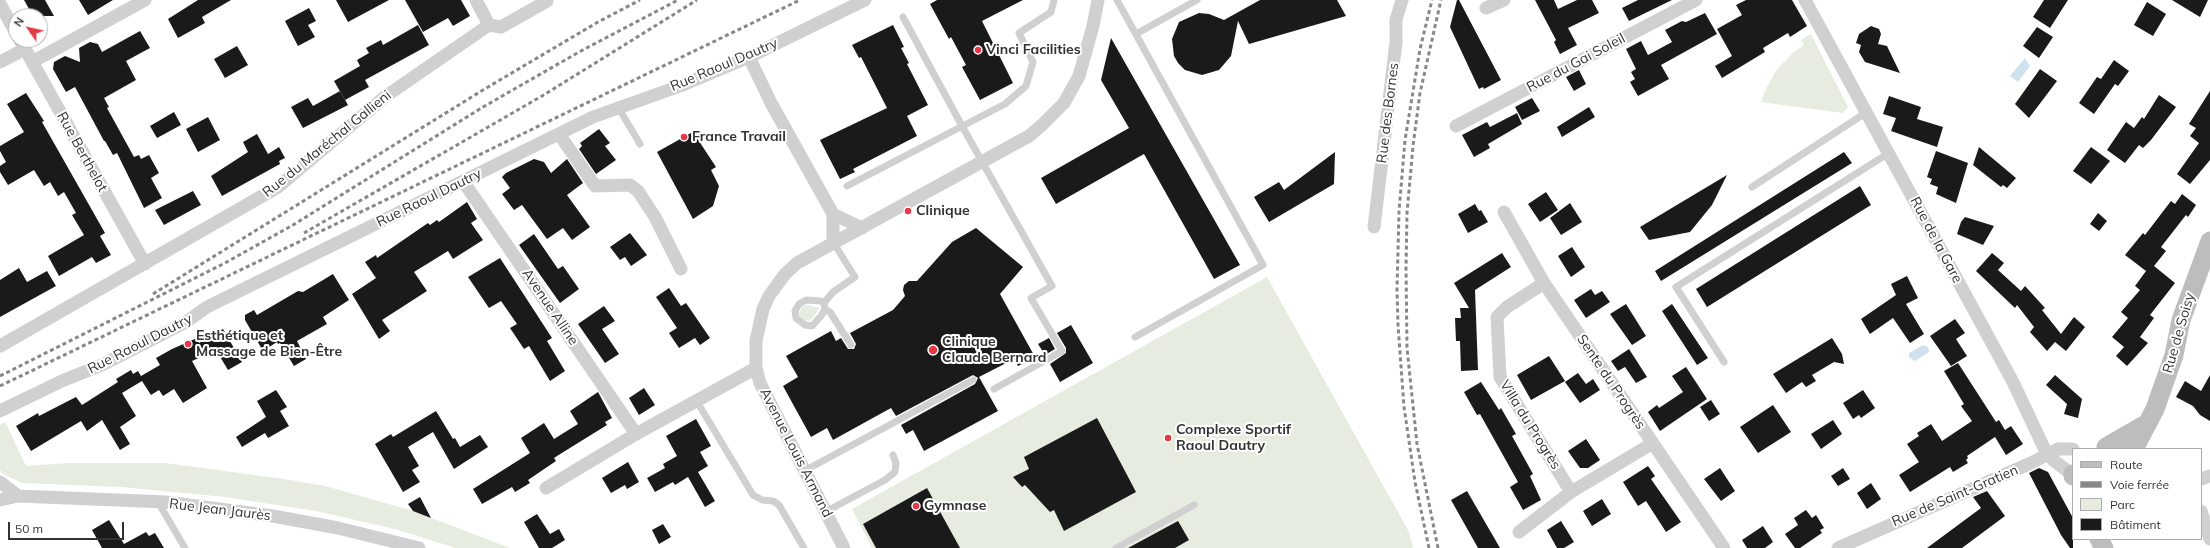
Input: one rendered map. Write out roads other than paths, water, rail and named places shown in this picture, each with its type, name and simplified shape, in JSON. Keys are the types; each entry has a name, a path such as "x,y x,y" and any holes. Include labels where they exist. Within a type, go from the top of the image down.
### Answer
{"main road":[{"name":"Rue de Soisy","path":"2134,448 2155,409 2172,362 2181,320 2210,241"},
{"path":"2104,448 2146,424"}],"street":[{"path":"32,62 145,0"},
{"path":"476,0 489,25"},
{"name":"Rue Raoul Dautry","path":"0,412 64,380 122,355 186,322 207,307 559,134 618,107 680,86 749,57 865,0"},
{"name":"Avenue Louis Armand","path":"844,548 764,394 756,368 756,341 763,309 769,296 785,274 797,264 833,242 862,228 1028,136 1042,125 1064,102 1079,76 1093,26 1098,0"},
{"name":"Rue des Bornes","path":"1374,227 1396,42 1396,20 1402,0"},
{"path":"1486,8 1504,0"},
{"name":"Rue du Gai Soleil","path":"1456,126 1696,0"},
{"name":"Rue de la Gare","path":"1805,0 2013,382 2048,455 2072,474"},
{"name":"Rue du Maréchal Gallieni","path":"0,346 278,187 386,96 489,25 501,27 547,1"},
{"path":"0,4 8,18"},
{"path":"0,62 17,48"},
{"name":"Rue Berthelot","path":"24,48 145,264"},
{"path":"749,57 771,103 833,214 833,242"},
{"path":"559,134 595,186 630,185 638,191 655,217 681,269"},
{"name":"Avenue Alline","path":"463,181 636,434"},
{"name":"Sente du Progrès","path":"1504,212 1544,283 1724,548"},
{"path":"833,214 862,228"},
{"name":"Villa du Progrès","path":"1544,283 1507,307 1497,317 1500,377 1571,492"},
{"path":"546,488 636,434 756,368"},
{"path":"1519,532 1571,492 1653,443"},
{"name":"Rue de Saint-Gratien","path":"1838,548 2048,455 2058,449 2072,449"},
{"path":"0,482 18,496"},
{"name":"Rue Jean Jaurès","path":"0,500 18,496 158,502 273,516 338,528 419,548"},
{"path":"2202,514 2210,539"}],"lane":[{"path":"847,186 1005,104 1026,86 1033,62 1018,32 1050,12 1054,0"},
{"path":"1117,0 1262,265 1135,337"},
{"path":"1136,34 1197,0"},
{"path":"903,17 981,161 1052,286 1031,298 1062,351 994,389"},
{"path":"618,107 640,144"},
{"path":"1752,187 1867,112"},
{"path":"1724,362 1676,287 1889,153"},
{"path":"833,242 855,277 834,292 824,306 830,312 851,346"},
{"path":"804,471 973,380"},
{"path":"696,400 753,495 762,500 773,501 779,505 804,548"},
{"path":"825,512 886,480 895,472 896,462 894,455"},
{"path":"158,502 185,548"},
{"path":"1116,548 1194,505"}],"water":[{"path":"2025,58 2030,66 2018,82 2010,76"},
{"path":"1923,345 1928,347 1929,352 1915,361 1909,357 1909,353"}],"railway":[{"path":"153,294 483,90 598,22 640,0"},
{"path":"0,376 225,263 293,225 483,107 579,52 678,0"},
{"path":"304,233 542,96 697,0"},
{"path":"0,386 800,0"},
{"path":"1429,548 1415,482 1404,407 1397,290 1399,211 1405,140 1420,49 1432,0"},
{"path":"1438,548 1417,444 1407,348 1406,268 1407,213 1413,146 1420,93 1441,0"}],"place":[{"name":"Vinci Facilities","path":"978,50"},
{"name":"France Travail","path":"684,137"},
{"name":"Clinique","path":"908,211"},
{"name":"Esthétique et Massage de Bien-Être","path":"188,344"},
{"name":"Clinique Claude Bernard","path":"933,350"},
{"name":"Complexe Sportif Raoul Dautry","path":"1168,438"},
{"name":"Gymnase","path":"916,506"}]}
